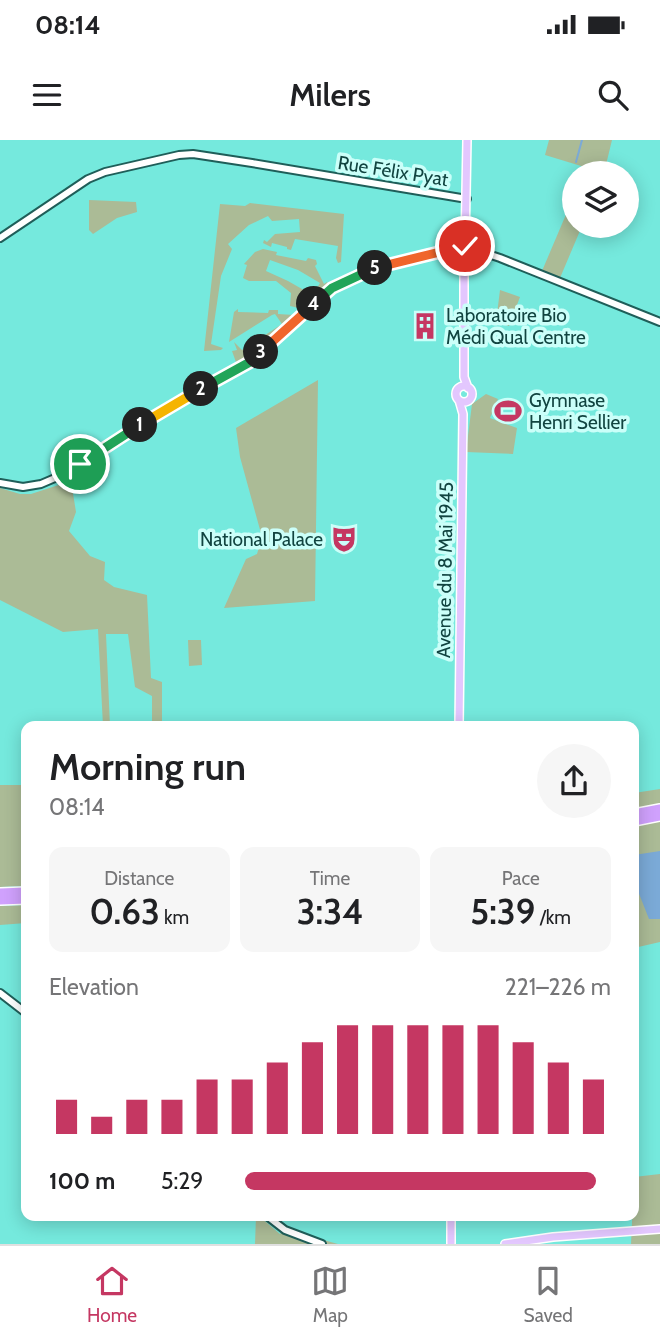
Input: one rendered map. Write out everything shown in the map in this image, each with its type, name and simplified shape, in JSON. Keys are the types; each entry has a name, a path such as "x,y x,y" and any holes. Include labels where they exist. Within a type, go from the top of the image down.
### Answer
{"highway":[{"path":"639,813 660,809"},
{"path":"639,820 660,817"},
{"path":"0,893 21,892"},
{"path":"0,900 21,899"}],"main road":[{"path":"464,260 470,257 471,253 465,246 467,140"},
{"path":"464,260 459,257 457,251 465,246"},
{"path":"464,260 464,377 471,395 468,400 459,400 456,393 464,377"},
{"path":"458,388 468,388"},
{"name":"Avenue du 8 Mai 1945","path":"459,400 463,414 459,721"},
{"name":"Avenue du 8 Mai 1945","path":"463,414 468,400"},
{"path":"451,1244 452,1221"},
{"path":"505,1244 552,1237 660,1229"}],"street":[{"name":"Rue Félix Pyat","path":"0,238 88,179 105,172 179,155 193,154 252,163 467,199"},
{"path":"0,483 23,487 41,484 62,475 170,406 250,362 332,288 370,270 439,252 457,251"},
{"path":"471,253 497,257 660,321"},
{"path":"0,993 21,1009"},
{"path":"273,1221 285,1230 322,1244"}],"green space":[{"path":"549,140 612,140 607,161 565,161 545,155"},
{"path":"89,200 136,202 137,212 117,218 93,234 89,230"},
{"path":"250,203 344,214 341,262 338,263 336,258 338,246 295,239 291,250 272,243 271,247 263,243 275,234 300,232 299,219 272,221 268,216 249,225 228,244 232,249 221,276 211,344 223,348 204,351 220,204 245,206"},
{"path":"562,224 562,238 577,238 560,278 542,271"},
{"path":"263,249 277,252 276,255 306,261 308,258 316,260 315,266 324,284 328,284 318,294 314,293 320,283 298,270 270,260 266,271 316,297 303,309 290,306 291,293 276,281 249,281 243,278 247,265 244,264 255,252"},
{"path":"500,290 520,297 509,326 496,322"},
{"path":"238,309 238,312 268,313 269,310 278,310 278,314 294,315 249,358 237,365 232,351 237,350 234,342 242,350 282,324 275,314 272,315 229,342 234,312"},
{"path":"318,380 315,601 224,608 246,559 257,554 262,537 240,457 236,428"},
{"path":"486,394 498,399 490,418 517,428 513,454 466,452 472,404"},
{"path":"71,481 76,512 69,531 90,556 105,562 104,580 114,587 147,595 151,678 162,682 162,721 152,721 152,696 135,687 128,634 106,634 110,721 103,721 98,629 63,632 0,600 0,488 31,494"},
{"path":"188,640 201,640 202,665 189,666"},
{"path":"0,785 21,785 21,886 0,887"},
{"path":"660,789 660,942 639,947 639,792"},
{"path":"21,905 21,923 0,925 0,906"},
{"path":"660,1174 660,1244 631,1244 632,1221 639,1221 639,1176"},
{"path":"256,1221 265,1221 280,1234 284,1229 338,1244 255,1244"}],"water":[{"path":"660,851 660,919 649,919 639,894 639,854"}],"waterway":[{"path":"576,161 582,140"}],"place":[{"name":"Laboratoire Bio Médi Qual Centre","path":"425,326"},
{"name":"Gymnase Henri Sellier","path":"508,411"},
{"name":"National Palace","path":"344,539"}],"route":[{"path":"80,464 170,406 250,362 332,288 370,270 439,252 457,251 465,246"}]}
